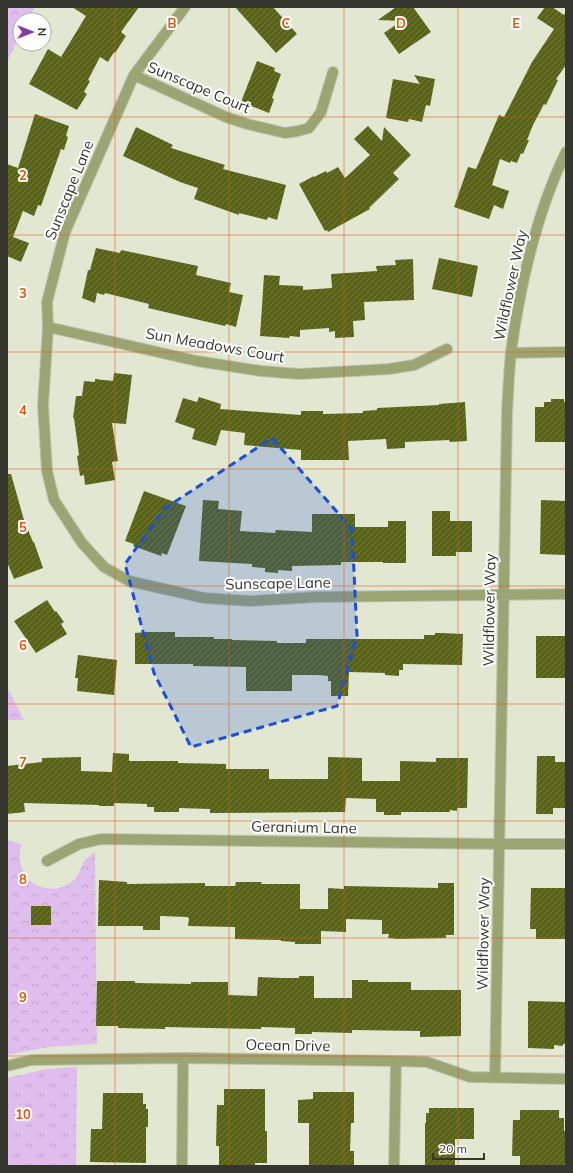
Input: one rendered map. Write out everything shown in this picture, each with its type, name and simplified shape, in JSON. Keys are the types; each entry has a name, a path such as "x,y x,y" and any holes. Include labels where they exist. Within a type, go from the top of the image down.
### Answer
{"street":[{"name":"Sunscape Lane","path":"185,7 134,76 65,232 47,302 48,327 43,406 47,471 54,500 82,543 104,567 129,581 204,598 242,601 316,597 566,594"},
{"name":"Sunscape Court","path":"134,76 226,117 247,124 285,133 309,128 321,112 333,72"},
{"name":"Wildflower Way","path":"495,1078 507,413 511,353 521,296 534,238 557,170 566,152"},
{"name":"Sun Meadows Court","path":"48,327 197,361 261,371 300,374 389,369 414,365 447,349"},
{"path":"511,353 566,352"},
{"name":"Geranium Lane","path":"47,862 79,844 101,839 566,844"},
{"path":"182,1166 183,1058"},
{"name":"Ocean Drive","path":"7,1066 32,1060 183,1058 396,1061 427,1062 470,1077 566,1079"},
{"path":"394,1166 396,1061"}],"highlighted area":[{"path":"272,438 352,529 357,636 337,706 191,747 154,673 125,564 164,509"}],"green space":[{"path":"7,7 35,7 32,12 12,12 12,52 7,62"},
{"path":"7,687 24,720 7,720"},
{"path":"7,840 21,844 21,866 24,874 29,880 42,887 50,889 66,886 73,881 78,875 84,862 95,852 97,1044 48,1047 7,1055"},
{"path":"77,1067 76,1166 7,1166 7,1078 46,1069"}],"building":[{"path":"72,7 139,7 121,32 126,36 108,62 100,57 88,80 90,81 84,92 87,94 77,110 29,84 46,52 52,51 61,57 86,16"},
{"path":"235,7 273,7 297,34 276,53"},
{"path":"396,7 413,7 431,32 399,54 384,33 401,21 378,20"},
{"path":"545,7 552,7 564,15 566,11 566,65 556,79 558,80 546,105 544,104 533,125 527,140 529,140 517,163 511,161 510,163 500,159 492,185 509,191 503,209 494,205 489,219 454,207 468,167 476,169 499,115 504,117 532,62 554,29 537,18"},
{"path":"257,61 275,68 274,71 281,74 272,98 274,99 269,113 241,102"},
{"path":"414,75 435,79 430,106 426,105 422,122 409,119 408,122 386,118 393,79 420,84"},
{"path":"35,114 69,126 66,136 68,137 64,150 61,149 41,206 38,205 34,216 23,211 13,237 29,243 21,262 7,256 7,164 18,168"},
{"path":"368,126 382,141 384,127 411,155 393,173 399,179 369,208 370,209 328,232 327,230 325,231 299,184 314,176 326,171 327,173 338,167 345,178 370,155 354,139"},
{"path":"136,127 173,145 171,148 225,165 223,169 286,185 277,220 268,217 267,220 239,213 239,215 194,199 198,188 180,182 123,156"},
{"path":"96,248 120,253 121,250 198,266 196,275 231,283 229,292 243,295 236,327 226,324 225,326 148,308 149,304 105,293 104,295 97,293 95,303 82,298 88,270 90,270"},
{"path":"439,258 478,266 472,297 432,289"},
{"path":"413,259 414,300 364,302 365,320 353,321 354,337 335,338 335,331 329,332 329,328 300,330 300,337 290,336 289,338 260,336 264,275 280,276 279,285 303,286 303,290 332,288 331,274 377,271 376,266 396,265 395,260"},
{"path":"114,373 132,375 126,424 112,423 118,461 112,462 115,480 85,485 84,475 80,476 77,456 79,455 73,418 76,396 82,396 84,381 95,382 95,379 113,381"},
{"path":"199,397 221,404 220,409 301,415 301,411 323,411 323,414 363,413 363,411 377,410 377,408 439,405 465,402 467,441 450,442 449,440 405,442 405,448 387,449 386,439 348,441 349,460 301,460 301,450 244,445 245,433 221,430 216,446 192,439 195,429 175,422 183,398 197,402"},
{"path":"551,399 564,399 564,402 566,402 566,442 535,442 535,407 544,407 544,402 551,402"},
{"path":"7,474 11,474 24,520 34,542 43,568 14,579 7,562"},
{"path":"144,491 186,506 167,555 162,553 161,556 133,546 134,544 125,541"},
{"path":"203,500 219,501 218,509 242,511 240,531 275,533 276,530 312,532 312,514 355,514 355,527 388,527 388,521 406,521 406,563 341,562 341,565 292,566 292,571 278,570 278,573 265,572 265,568 252,567 252,564 199,561"},
{"path":"541,500 566,501 565,555 540,554"},
{"path":"432,511 450,511 450,521 472,521 472,552 456,552 456,556 432,556"},
{"path":"47,600 64,622 61,624 67,634 36,653 14,621"},
{"path":"175,632 175,637 214,637 214,639 277,641 277,643 306,643 306,639 424,639 424,635 435,635 435,633 463,634 462,665 403,664 403,670 399,670 399,676 385,675 385,673 349,672 348,696 331,696 331,681 328,681 328,676 319,675 292,675 292,691 246,691 246,667 193,666 193,664 135,664 135,633"},
{"path":"536,636 566,636 566,678 536,678"},
{"path":"78,655 117,660 114,695 77,691 78,678 75,678"},
{"path":"113,753 129,754 129,761 178,761 178,763 226,764 226,769 269,769 269,779 328,779 328,757 362,758 362,781 400,781 400,761 436,762 436,758 468,758 467,808 457,808 457,811 450,810 450,812 401,812 401,815 384,815 384,812 376,812 376,799 346,798 345,812 210,813 210,809 179,808 179,812 154,812 154,807 147,807 147,804 114,803 114,806 99,806 24,803 25,812 7,814 7,766 42,762 42,758 81,757 81,771 112,772"},
{"path":"537,756 555,756 555,762 565,762 566,764 566,808 553,808 553,814 536,814"},
{"path":"99,880 127,882 127,884 205,883 205,886 235,886 236,882 262,882 261,884 300,884 300,909 328,909 328,888 344,889 344,886 438,888 438,883 454,883 454,935 446,935 446,938 388,938 389,934 382,934 382,920 346,919 346,932 321,931 321,944 295,944 295,942 281,940 235,939 235,927 188,926 189,918 187,917 160,916 160,930 143,930 143,926 98,926"},
{"path":"531,888 566,888 566,939 536,939 536,929 530,929"},
{"path":"31,906 51,906 51,925 31,925"},
{"path":"299,976 314,976 314,998 352,998 352,980 368,980 368,982 411,982 411,990 461,990 461,1036 420,1037 420,1031 352,1030 352,1033 312,1032 312,1034 295,1034 295,1028 261,1027 261,1029 165,1027 165,1029 96,1026 97,981 135,981 135,983 191,984 191,982 228,982 228,995 257,996 258,977 299,978"},
{"path":"528,1001 566,1002 566,1044 563,1044 563,1046 554,1045 554,1049 528,1048"},
{"path":"224,1089 265,1089 267,1163 255,1163 255,1166 219,1166 219,1146 216,1146 217,1105 224,1105"},
{"path":"313,1092 354,1092 354,1123 351,1123 350,1151 354,1151 354,1166 309,1166 309,1123 298,1123 298,1100 313,1099"},
{"path":"103,1093 143,1093 143,1104 146,1104 146,1109 148,1109 148,1127 146,1127 146,1163 90,1162 91,1129 102,1129"},
{"path":"429,1108 474,1108 474,1139 455,1139 455,1166 425,1166 425,1123 426,1113 429,1113"},
{"path":"520,1110 559,1110 559,1118 564,1118 564,1131 566,1131 566,1166 520,1166 520,1156 512,1156 513,1120 520,1120"}]}
